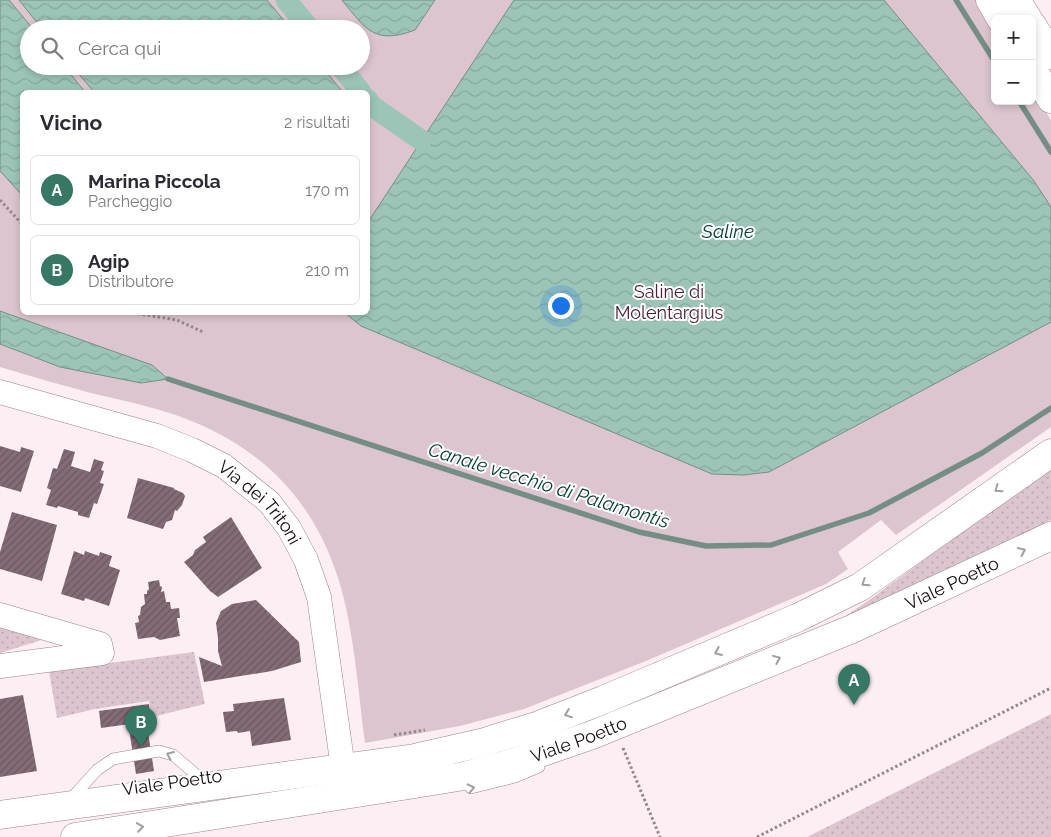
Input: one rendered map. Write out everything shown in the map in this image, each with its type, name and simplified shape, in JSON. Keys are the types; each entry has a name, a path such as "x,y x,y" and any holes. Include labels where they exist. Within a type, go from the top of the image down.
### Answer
{"main road":[{"path":"990,0 999,15"},
{"path":"1016,0 1025,15"},
{"path":"1036,31 1051,55"},
{"path":"1036,75 1051,99"},
{"name":"Viale Poetto","path":"0,815 68,801 202,782 343,768 415,758 482,743 525,729 603,700 797,618 860,587 1046,452"},
{"name":"Viale Poetto","path":"75,837 464,776 524,759 651,711 852,629 1051,536"}],"street":[{"name":"Via dei Tritoni","path":"0,392 157,436 192,450 224,466 269,502 289,528 306,560 319,597 343,768"},
{"path":"0,615 100,644 102,653 0,666"}],"lane":[{"path":"571,754 596,744 651,711"},
{"path":"68,801 97,770 113,759 159,751 173,755 202,782"},
{"path":"458,791 515,777 546,764"},
{"name":"Viale Poetto","path":"0,808 68,801"}],"path":[{"path":"0,200 20,222"},
{"path":"146,315 177,320 203,332"},
{"path":"757,837 1051,688"},
{"path":"388,736 434,728"},
{"path":"614,750 622,747 660,837"}],"green space":[{"name":"Saline di Molentargius","path":"0,0 977,0 991,23 991,105 1036,105 1036,96 1051,120 1051,427 896,535 881,520 838,552 848,569 826,584 646,661 524,709 460,726 365,743 355,659 343,597 328,552 317,528 303,506 269,468 248,452 226,438 188,419 147,406 80,390 0,367"},
{"path":"1051,467 1051,520 972,560 837,622 872,598"},
{"path":"0,628 45,639 0,653"},
{"path":"194,652 205,704 152,717 149,701 95,709 57,718 49,671"},
{"path":"1051,714 1051,837 807,837 1049,715"}],"water":[{"path":"0,0 9,0 26,20 20,20 20,75 71,75 83,90 20,90 20,193 0,171"},
{"path":"19,0 267,0 284,20 35,20"},
{"path":"342,0 435,0 415,30 401,34 390,36 372,32 370,31 370,20 358,19"},
{"name":"Saline","path":"514,0 884,0 1034,181 1051,207 1051,322 769,472 744,475 712,474 361,326 347,315 370,315 370,219"},
{"path":"80,75 329,75 341,90 92,90"},
{"path":"0,311 152,365 168,379 141,383 60,367 0,344"}],"building":[{"path":"0,446 20,452 21,447 34,451 21,492 0,486"},
{"path":"64,449 75,452 71,466 90,472 94,459 104,462 101,470 104,471 100,483 104,484 97,504 94,503 89,518 78,515 78,512 58,506 57,508 46,505 51,490 47,488 53,468 57,469"},
{"path":"138,478 174,488 185,496 182,505 177,511 175,510 172,520 166,522 163,529 127,518"},
{"path":"12,512 57,525 42,581 0,569 0,552"},
{"path":"231,517 262,568 218,597 210,591 184,562 206,542 203,537"},
{"path":"74,551 84,555 85,551 99,556 100,552 112,556 109,566 120,570 109,606 85,598 84,601 61,594"},
{"path":"159,580 162,587 161,592 164,591 166,602 170,602 171,609 179,608 180,618 177,618 180,636 160,640 154,637 138,639 135,623 139,622 138,616 140,615 141,607 145,604 144,594 147,594 149,589 148,582"},
{"path":"256,600 299,642 301,662 272,671 204,682 199,657 222,666 218,651 216,623 221,611 232,604"},
{"path":"23,695 37,771 0,777 0,699"},
{"path":"284,698 291,740 252,746 250,731 226,732 223,712 234,711 233,704"},
{"path":"149,704 151,721 101,728 99,711"},
{"path":"147,726 154,771 136,774 129,729"}],"waterway":[{"path":"286,0 303,20"},
{"name":"Canale vecchio di Palamontis","path":"956,0 994,60"},
{"path":"347,75 359,90"},
{"path":"370,103 421,140"},
{"name":"Canale vecchio di Palamontis","path":"1022,105 1051,152"},
{"name":"Canale vecchio di Palamontis","path":"168,379 639,532 706,546 771,545 869,513 982,453 1051,408"}],"place":[{"name":"Marina Piccola","path":"854,705"},
{"name":"Agip","path":"141,747"}]}
